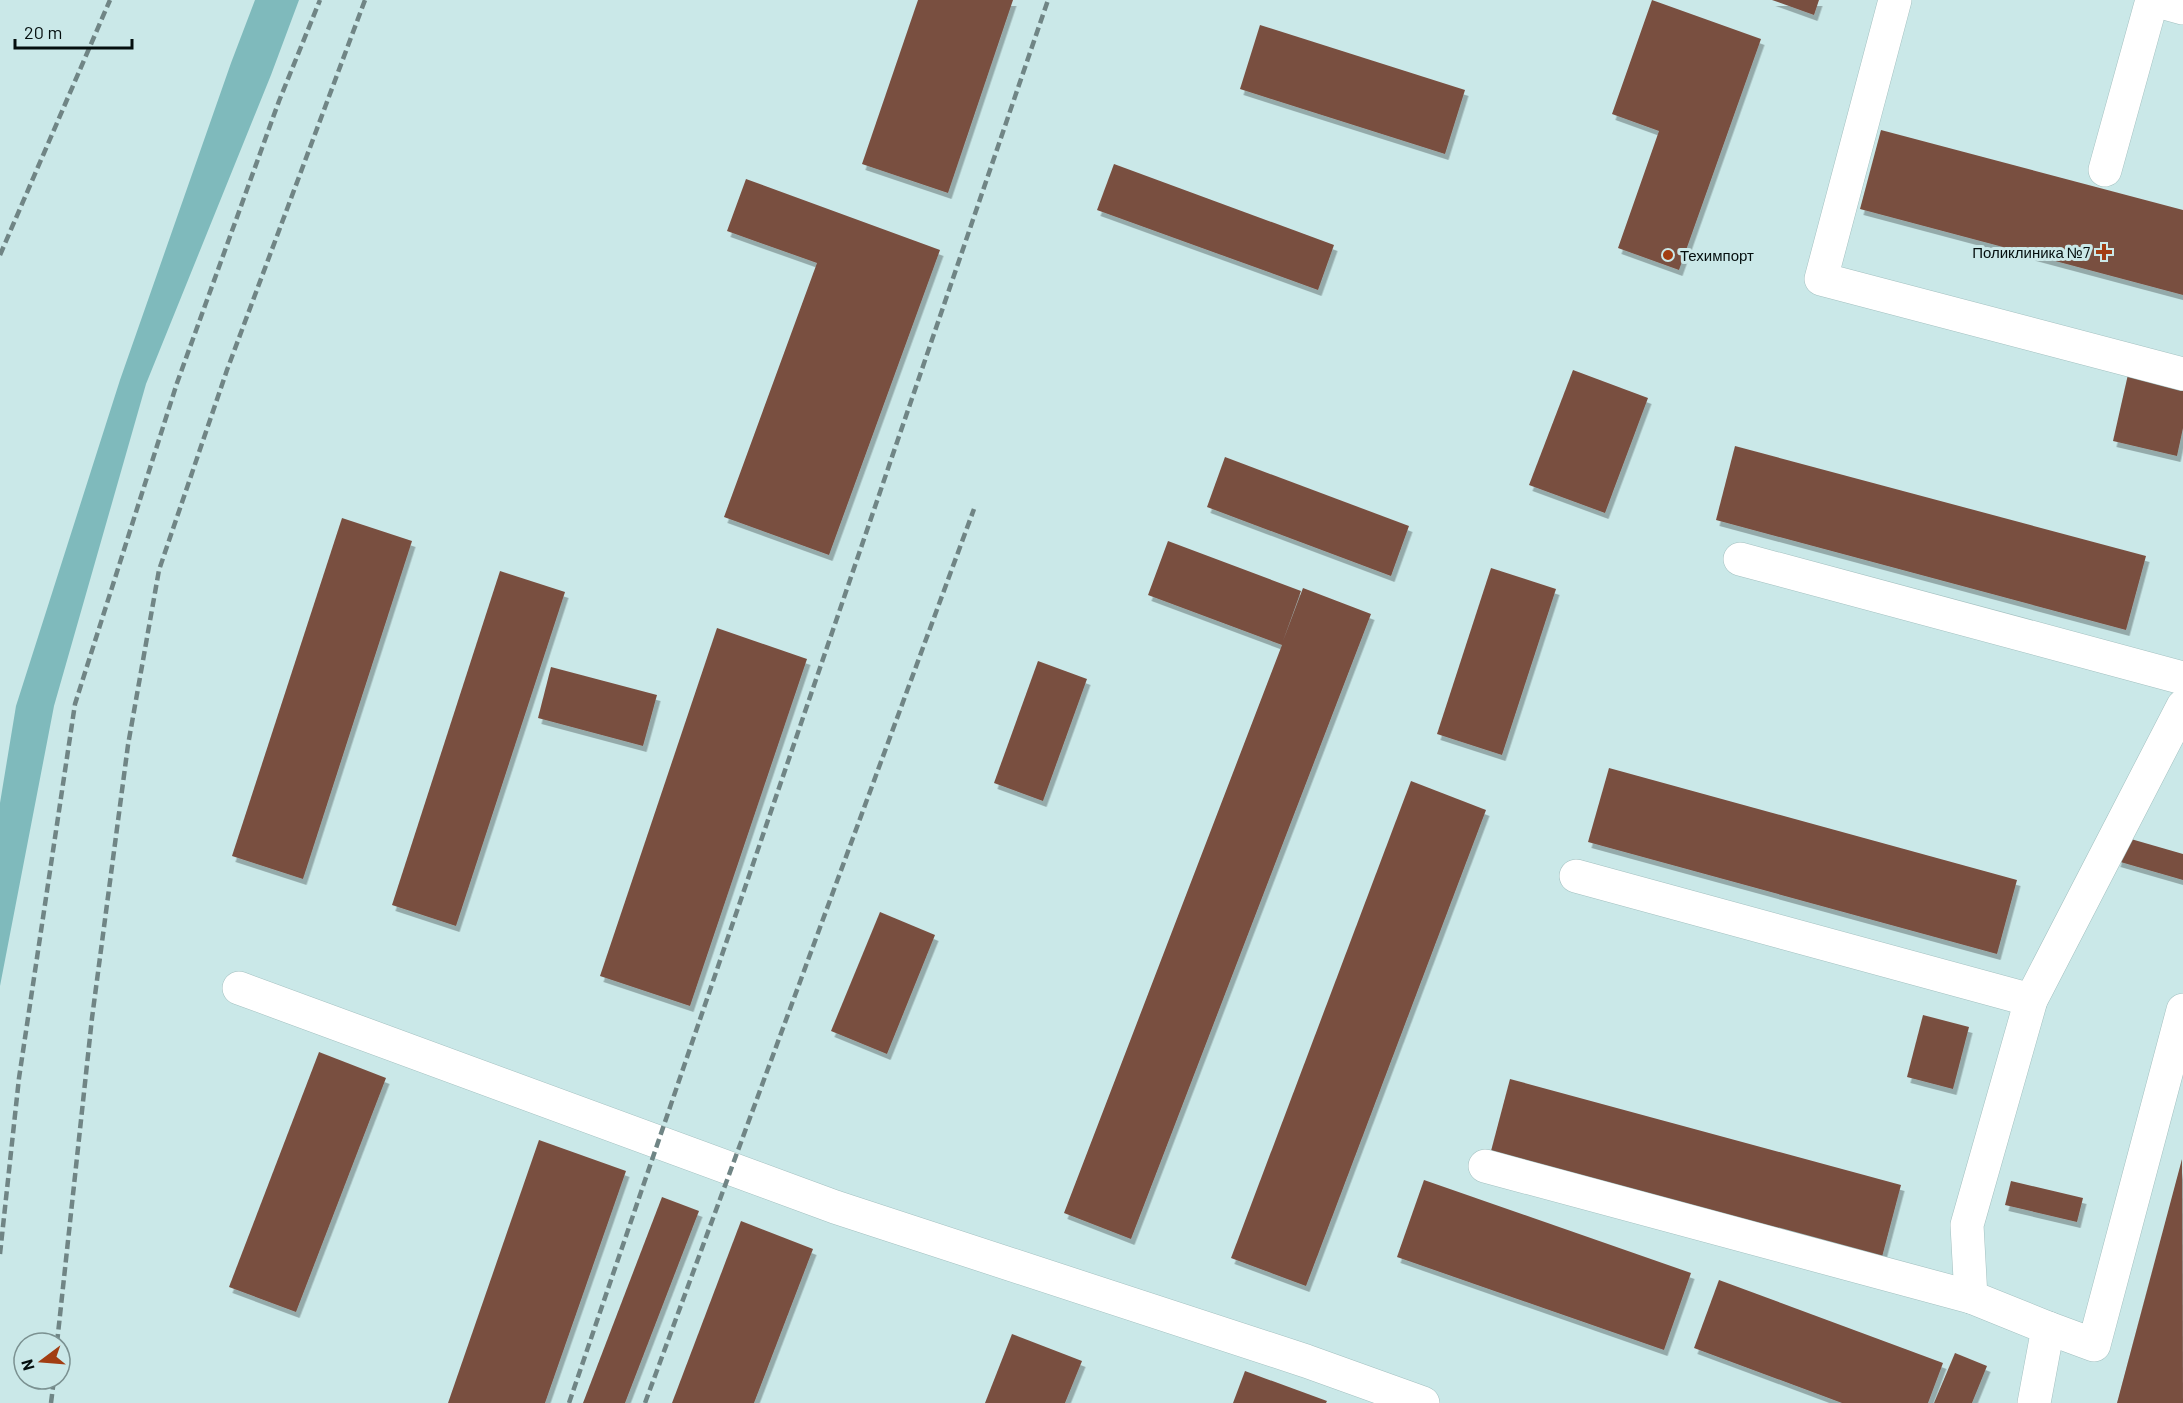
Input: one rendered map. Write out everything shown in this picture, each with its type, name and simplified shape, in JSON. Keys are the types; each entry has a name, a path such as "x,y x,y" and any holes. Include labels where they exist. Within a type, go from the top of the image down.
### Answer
{"lane":[{"path":"1895,0 1821,279 2183,374"},
{"path":"2105,171 2153,0 2183,8"},
{"path":"1740,559 2183,678"},
{"path":"1971,1297 1967,1225 2031,1000 2183,706"},
{"path":"1576,876 2031,1000"},
{"path":"239,988 835,1207 1306,1361 1423,1403"},
{"path":"1485,1166 1971,1297 2094,1345 2183,1010"},
{"path":"2034,1403 2048,1328"}],"shaded area":[{"path":"255,0 299,0 146,384 54,706 0,986 0,803 16,706 120,380"}],"building":[{"path":"918,0 1013,0 948,193 862,164"},
{"path":"1652,0 1761,39 1679,270 1618,248 1659,131 1612,114"},
{"path":"1772,0 1819,0 1814,15"},
{"path":"1260,25 1465,90 1445,154 1240,89"},
{"name":"Поликлиника №7","path":"1881,130 2183,210 2183,295 1860,209"},
{"path":"1114,164 1334,245 1318,290 1097,210"},
{"path":"746,179 940,250 829,555 724,517 817,263 727,231"},
{"path":"1573,370 1648,398 1605,513 1529,485"},
{"path":"2129,370 2183,383 2183,428 2177,456 2113,441"},
{"path":"1735,446 2146,556 2126,630 1716,520"},
{"path":"1225,457 1409,526 1391,576 1207,507"},
{"path":"342,518 412,541 303,879 232,856"},
{"path":"1168,541 1301,591 1283,641 1303,588 1371,614 1131,1239 1064,1213 1282,645 1148,595"},
{"path":"1491,568 1556,589 1502,755 1437,734"},
{"path":"500,571 565,592 456,926 392,905"},
{"path":"717,628 807,659 690,1006 600,976"},
{"path":"1038,661 1087,679 1043,801 994,783"},
{"path":"551,667 657,695 643,746 538,718"},
{"path":"1609,768 2017,880 1997,954 1588,842"},
{"path":"1411,781 1486,810 1306,1286 1231,1258"},
{"path":"2124,837 2183,854 2183,880 2117,861"},
{"path":"880,912 935,935 887,1054 831,1031"},
{"path":"1923,1015 1969,1027 1953,1089 1907,1077"},
{"path":"319,1052 386,1078 296,1312 229,1287"},
{"path":"1510,1079 1901,1185 1882,1257 1491,1151"},
{"path":"539,1140 626,1171 545,1403 448,1403"},
{"path":"2182,1159 2183,1403 2117,1403"},
{"path":"1424,1180 1691,1273 1664,1350 1397,1257"},
{"path":"2011,1181 2083,1198 2077,1222 2005,1205"},
{"path":"662,1197 699,1211 625,1403 583,1403"},
{"path":"741,1221 813,1249 754,1403 672,1403"},
{"path":"1719,1280 1943,1363 1928,1403 1842,1403 1694,1348"},
{"path":"1012,1334 1082,1361 1065,1403 985,1403"},
{"path":"1955,1353 1987,1366 1972,1403 1934,1403"},
{"path":"1245,1371 1327,1401 1326,1403 1233,1403"}],"railway":[{"path":"0,255 110,0"},
{"path":"0,1254 19,1078 75,704 177,383 279,101 320,0"},
{"path":"58,1331 92,1018 128,745 159,570 227,370 365,0"},
{"path":"569,1403 1048,0"},
{"path":"645,1403 974,509"},
{"path":"51,1403 52,1391"}],"place":[{"name":"Поликлиника №7","path":"2104,252"},
{"name":"Техимпорт","path":"1668,255"}]}
